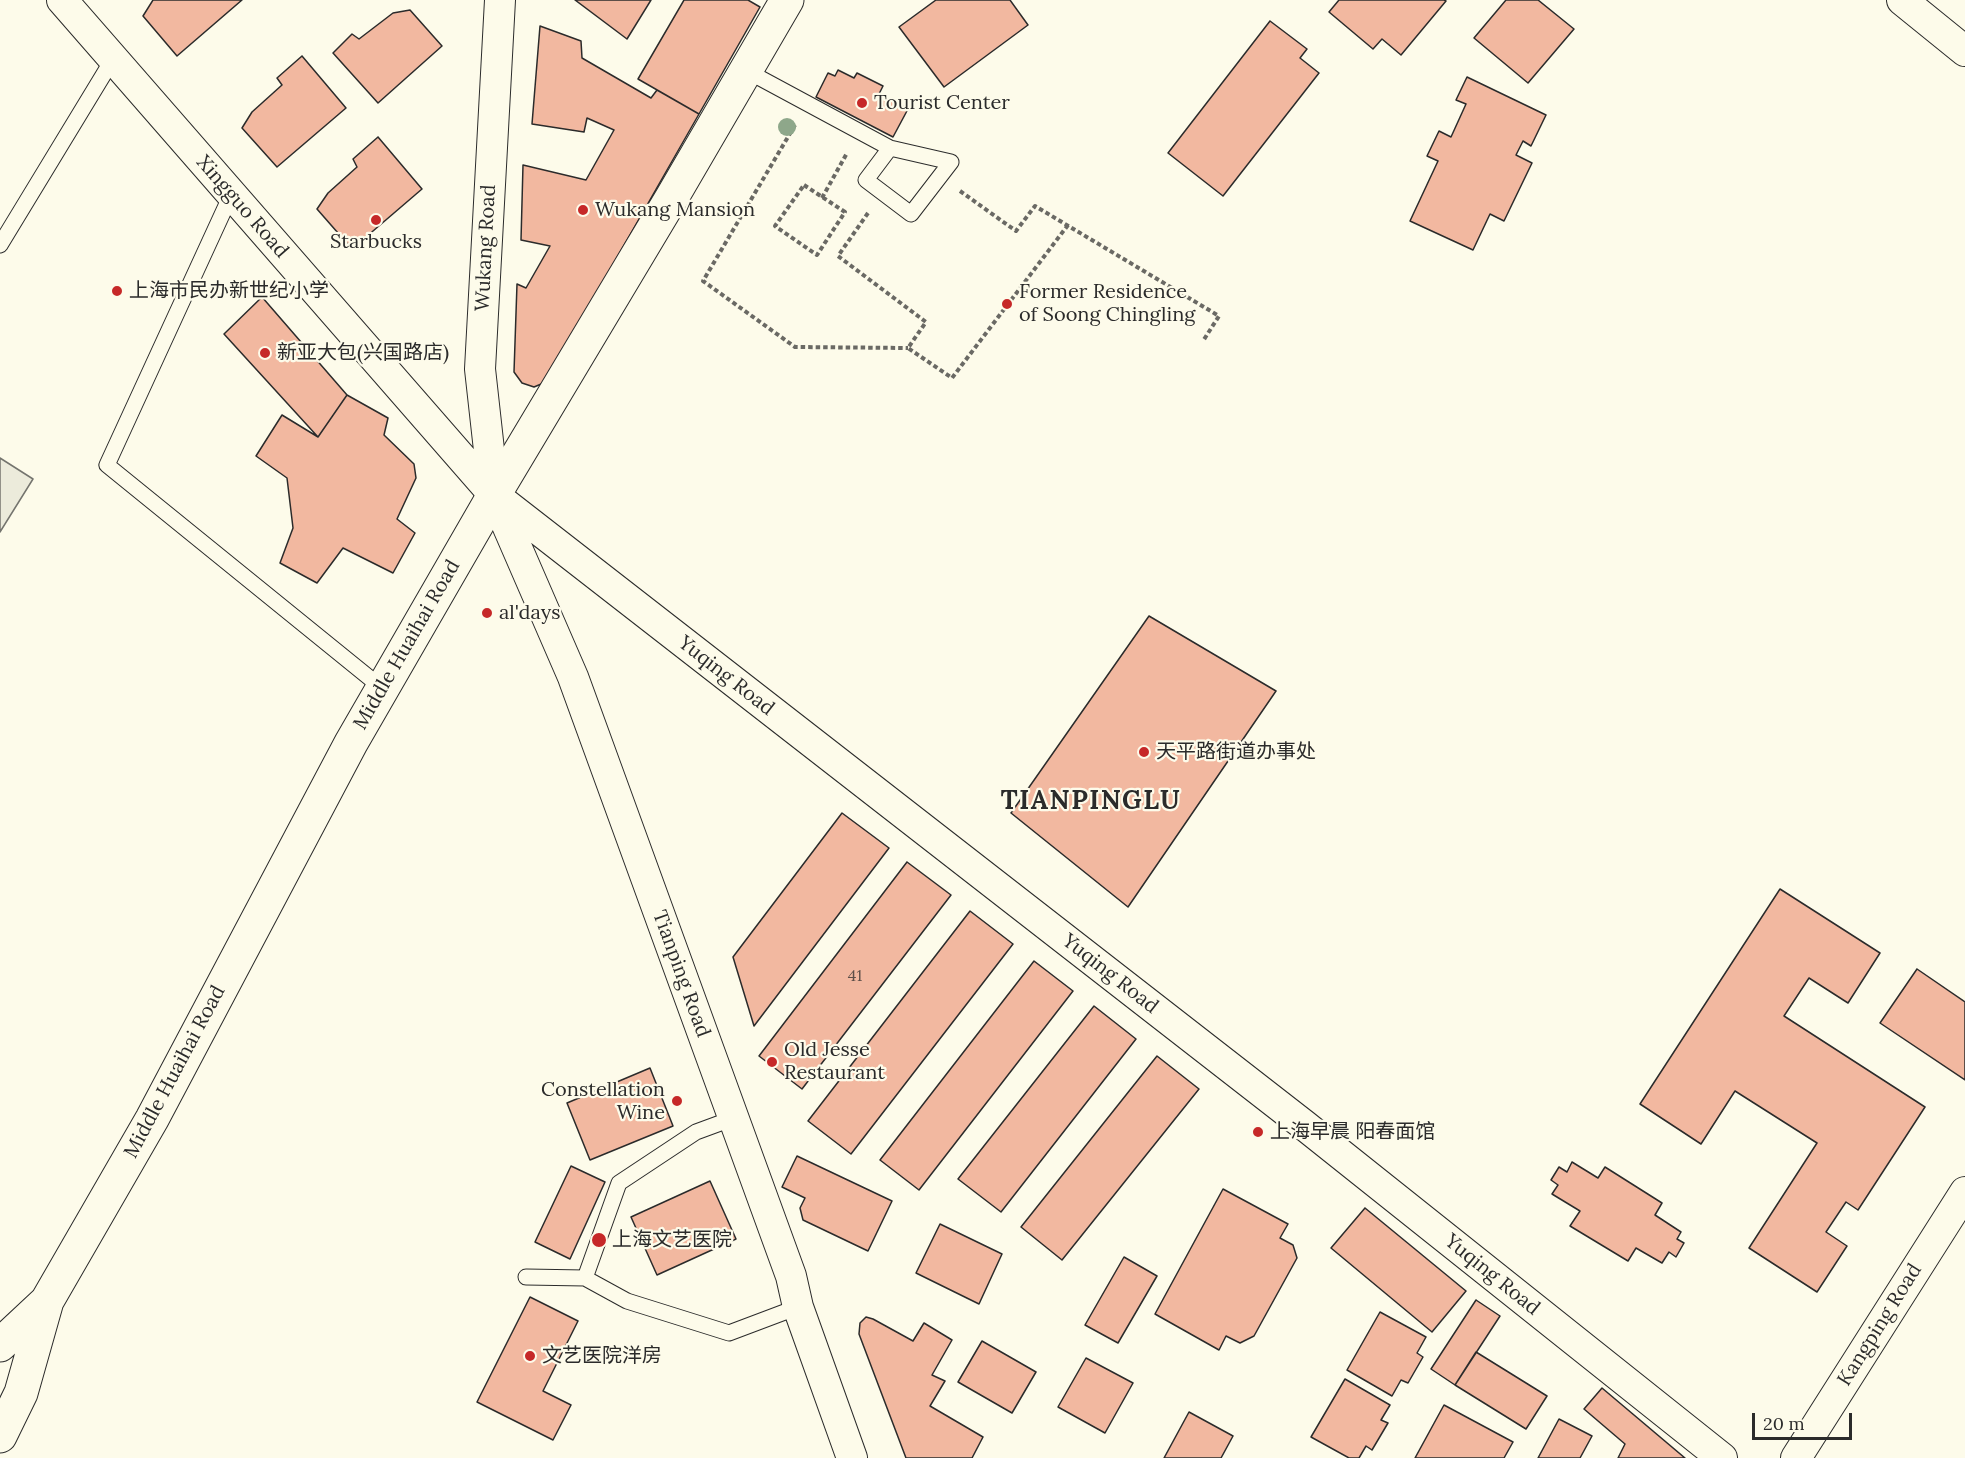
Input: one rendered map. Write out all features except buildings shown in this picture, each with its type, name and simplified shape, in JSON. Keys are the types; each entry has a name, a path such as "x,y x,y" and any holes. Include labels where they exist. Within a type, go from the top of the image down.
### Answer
{"main road":[{"name":"Middle Huaihai Road","path":"0,1436 21,1393 47,1301 152,1119 351,743 494,495 787,0"},
{"name":"Middle Huaihai Road","path":"0,1345 47,1301"}],"street":[{"name":"Xingguo Road","path":"62,0 494,495"},
{"name":"Wukang Road","path":"494,495 480,369 500,0"},
{"path":"1902,0 1965,51"},
{"name":"Tianping Road","path":"494,495 573,677 791,1276 798,1307 852,1458"},
{"name":"Yuqing Road","path":"494,495 1304,1125 1722,1458"},
{"name":"Kangping Road","path":"1796,1458 1965,1192"}],"lane":[{"path":"0,245 113,59"},
{"path":"747,71 890,148 951,162 911,214 866,180 890,148"},
{"path":"231,195 107,465 382,688"},
{"path":"585,1278 619,1183 696,1132 734,1118"},
{"path":"526,1277 585,1278 627,1301 729,1333 798,1307"}],"path":[{"path":"808,104 704,281 795,347 908,348 952,378 1068,225"},
{"path":"822,198 859,131"},
{"path":"940,177 1016,231 1035,206 1219,316 1203,341"},
{"path":"804,185 822,198 845,212 817,255 775,226 804,185"},
{"path":"883,192 838,256 926,322 908,348"}],"shaded area":[{"path":"0,458 33,479 0,532"}],"place":[{"name":"Tourist Center","path":"862,103"},
{"name":"Wukang Mansion","path":"583,210"},
{"name":"Starbucks","path":"376,220"},
{"name":"上海市民办新世纪小学","path":"117,291"},
{"name":"Former Residence of Soong Chingling","path":"1007,304"},
{"name":"新亚大包(兴国路店)","path":"265,353"},
{"name":"al'days","path":"487,613"},
{"name":"天平路街道办事处","path":"1144,752"},
{"name":"Old Jesse Restaurant","path":"772,1062"},
{"name":"Constellation Wine","path":"677,1101"},
{"name":"上海早晨 阳春面馆","path":"1258,1132"},
{"name":"上海文艺医院","path":"599,1240"},
{"name":"文艺医院洋房","path":"530,1356"}],"district":[{"name":"TIANPINGLU","path":"1091,802"}]}
